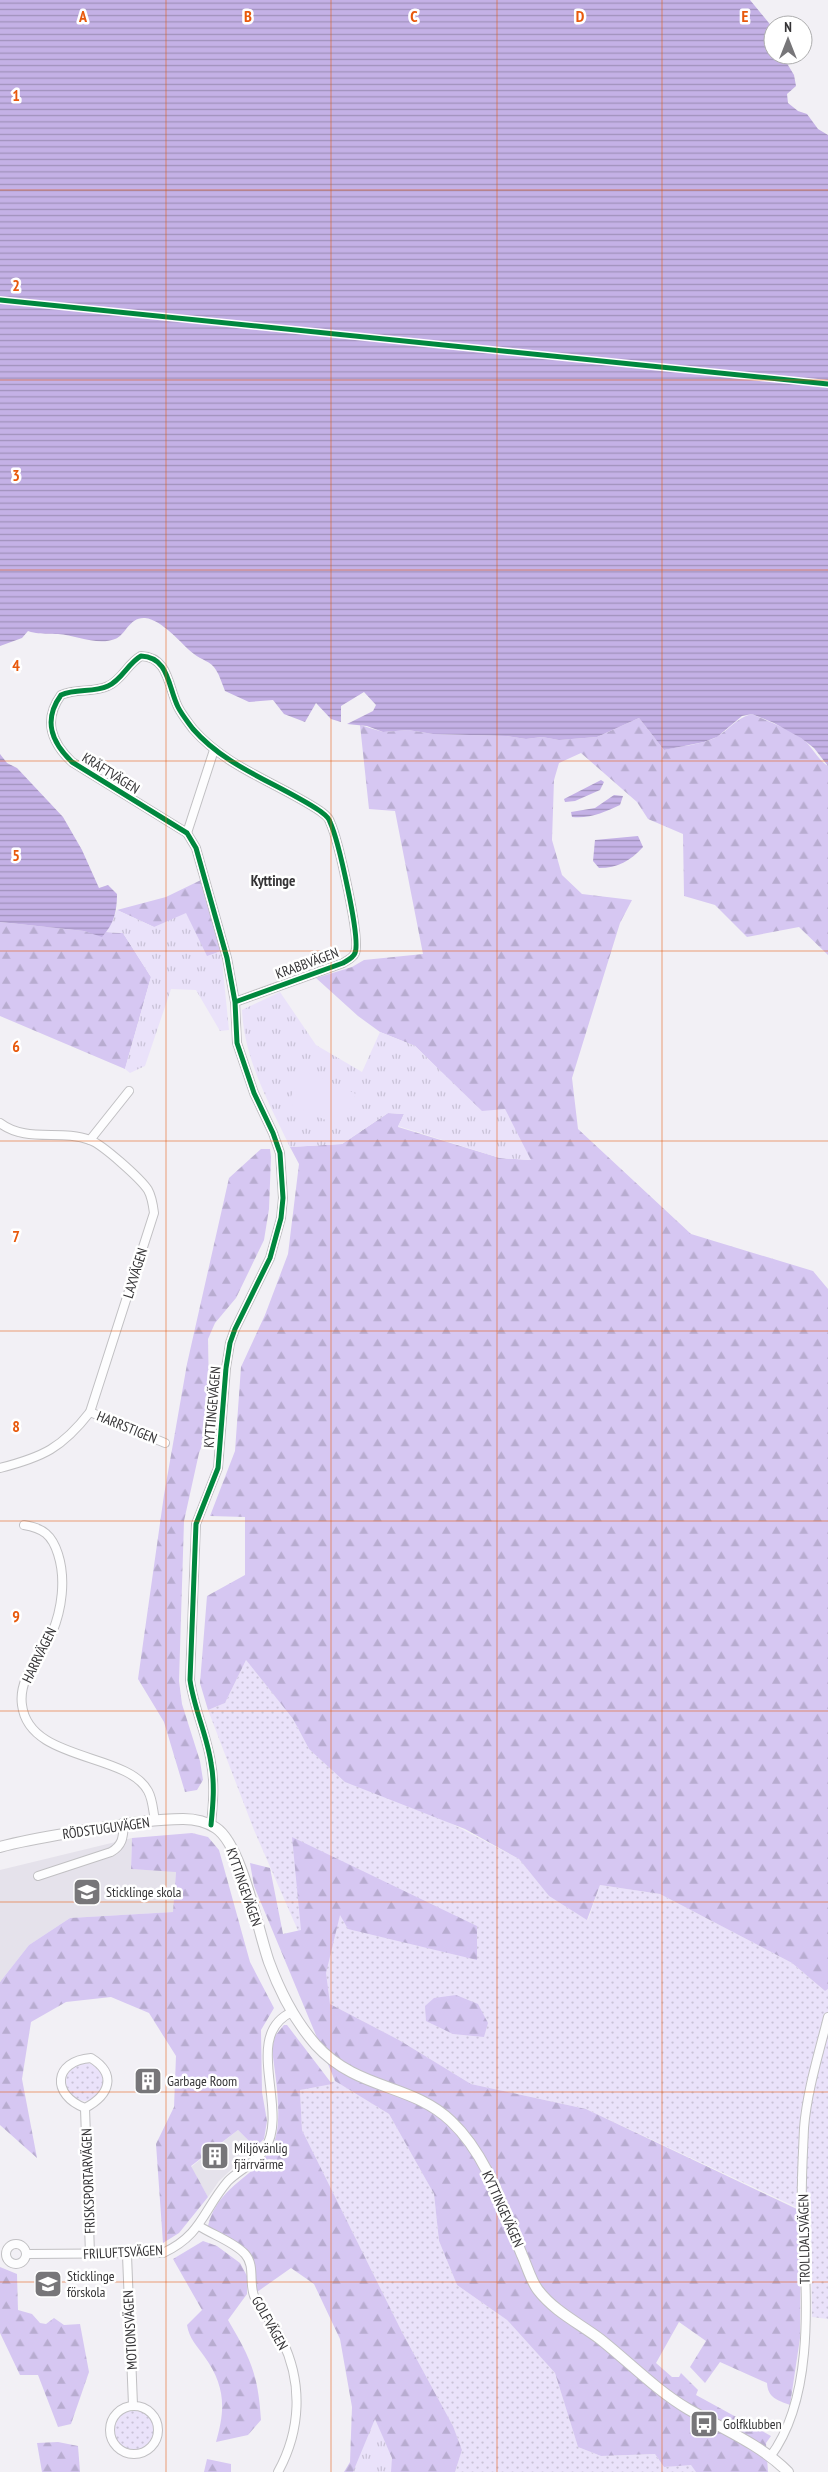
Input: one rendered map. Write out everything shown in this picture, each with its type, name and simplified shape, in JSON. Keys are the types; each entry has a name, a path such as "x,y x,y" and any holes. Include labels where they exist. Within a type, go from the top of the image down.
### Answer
{"street":[{"name":"KRÄFTVÄGEN","path":"187,833 72,762 62,753 55,741 50,719 52,710 61,695 105,688 112,684 137,659 148,657 161,664 178,706 194,730 214,750"},
{"path":"214,750 187,833 196,848 227,958 234,1002"},
{"name":"KRABBVÄGEN","path":"214,750 235,765 308,803 330,819 337,842 356,943 356,953 344,963 234,1002"},
{"name":"KYTTINGEVÄGEN","path":"234,1002 237,1043 251,1086 273,1133 280,1153 283,1198 281,1218 270,1258 230,1343 226,1368 218,1468 196,1524 190,1680 192,1698 211,1762 213,1802 211,1825 224,1836 232,1848 270,1964 292,2012 332,2061 369,2082 424,2101 454,2124 473,2147 489,2176 537,2289 562,2314 598,2338 675,2401 770,2457 788,2472"},
{"path":"0,1123 21,1132 90,1140 129,1091"},
{"name":"LAXVÄGEN","path":"0,1468 39,1456 56,1447 73,1434 90,1412 154,1213 148,1190 135,1175 90,1140"},
{"name":"HARRSTIGEN","path":"90,1412 164,1443"},
{"name":"HARRVÄGEN","path":"24,1525 38,1527 50,1536 60,1559 62,1574 57,1617 51,1633 23,1686 21,1697 24,1716 41,1738 140,1781 152,1801 155,1821"},
{"name":"RÖDSTUGUVÄGEN","path":"0,1847 124,1824 184,1819 211,1825"},
{"path":"38,1876 111,1852 119,1847 123,1839 124,1824"},
{"name":"FRILUFTSVÄGEN","path":"26,2254 163,2253 176,2246 199,2226 230,2180 265,2149 273,2124 268,2046 272,2030 284,2016 292,2012"},
{"name":"TROLLDALSVÄGEN","path":"770,2457 782,2442 794,2410 801,2378 805,2323 802,2206 804,2127 812,2078 828,2017"},
{"path":"91,2058 101,2064 108,2081 106,2091 100,2099 85,2108 69,2099 62,2091 60,2078 68,2065 78,2059 91,2058"},
{"name":"FRISKSPORTARVÄGEN","path":"85,2108 90,2254"},
{"name":"GOLFVÄGEN","path":"199,2226 245,2254 251,2265 254,2296 282,2339 292,2366 297,2389 297,2414 293,2436 278,2472"},
{"path":"18,2244 23,2246 26,2254 24,2261 17,2264 9,2261 3,2253 12,2245 18,2244"},
{"name":"MOTIONSVÄGEN","path":"127,2254 133,2405"},
{"path":"133,2405 153,2413 159,2430 156,2442 151,2448 137,2454 122,2451 112,2440 110,2432 113,2417 125,2407 133,2405"}],"shaded area":[{"path":"0,0 750,0 763,16 763,65 788,65 794,75 796,86 787,94 788,103 798,111 807,114 818,129 828,135 828,766 814,748 801,738 774,723 752,714 742,716 717,737 704,742 664,750 639,718 597,737 559,740 542,737 526,739 506,736 433,734 408,730 383,732 367,726 347,724 373,711 376,705 364,692 341,706 341,722 331,719 316,703 305,722 284,714 273,700 249,702 225,691 214,667 194,654 158,623 145,618 135,620 119,637 108,641 94,641 65,635 28,631 22,638 0,646"},
{"path":"0,754 7,763 17,768 63,817 82,850 99,888 108,885 117,894 114,917 102,937 84,931 0,922"},
{"path":"601,780 604,782 600,790 575,801 565,802 564,799"},
{"path":"614,795 623,796 620,805 591,816 572,817 571,812 595,808"},
{"path":"638,836 643,847 623,863 612,867 599,868 593,861 595,840"},
{"name":"Sticklinge skola","path":"132,1838 131,1869 176,1871 174,1912 70,1918 29,1945 0,1982 0,1870"},
{"path":"238,2130 255,2147 219,2181 208,2197 191,2167"}],"green space":[{"path":"752,714 804,740 828,766 828,955 799,927 747,937 715,905 684,896 683,834 648,819 637,802 581,753 559,763 554,780 552,840 562,875 582,894 632,900 620,923 572,1078 578,1129 691,1234 813,1271 828,1289 828,1989 825,1991 792,1963 660,1894 600,1885 587,1920 549,1896 519,1859 465,1829 345,1782 309,1749 293,1719 246,1660 225,1703 208,1710 200,1683 207,1596 245,1575 245,1517 210,1516 235,1451 241,1367 265,1315 288,1254 299,1164 290,1147 342,1144 388,1113 404,1114 398,1127 500,1158 530,1160 415,1046 380,1032 358,1016 316,978 352,967 364,960 423,954 395,811 369,809 360,725 383,732 408,730 433,734 506,736 526,739 542,737 559,740 597,737 639,718 664,750 715,738 741,718"},
{"path":"201,880 221,951 207,957 154,927 117,910 166,897"},
{"path":"117,910 154,927 186,913 207,956 221,951 229,1030 220,1031 196,990 171,989 145,1066 130,1073 125,1069 151,977 123,933 106,932"},
{"path":"0,922 84,931 102,936 106,932 123,933 151,977 125,1069 0,1016"},
{"path":"280,992 316,1045 362,1072 380,1032 415,1046 482,1111 505,1109 531,1160 500,1158 398,1126 404,1114 388,1113 342,1144 290,1147 266,1097 247,1046 242,1010"},
{"path":"303,1070 356,1094 341,1127 288,1103"},
{"path":"261,1149 270,1149 271,1157 269,1209 264,1240 236,1298 215,1323 208,1339 209,1394 212,1421 199,1453 184,1521 179,1681 182,1704 200,1761 203,1780 197,1790 185,1792 164,1722 138,1679 164,1495 187,1364 229,1178"},
{"path":"246,1660 293,1719 309,1749 519,1859 549,1896 588,1920 600,1885 660,1894 792,1963 825,1991 828,1989 828,2319 812,2317 811,2214 586,2109 471,2084 399,2040 330,2004 254,1830 208,1710 225,1703"},
{"path":"192,1833 208,1837 219,1850 250,1962 274,2008 261,2030 262,2092 267,2121 264,2139 255,2147 238,2130 191,2166 208,2197 179,2233 163,2243 156,2144 174,2107 176,2056 149,2013 111,1997 66,2002 31,2022 22,2079 37,2158 0,2125 0,1982 29,1945 70,1918 173,1912 176,1872 131,1869 132,1838"},
{"path":"292,1837 477,1926 477,1960 348,1929 340,1915 326,1973 330,2004 399,2040 471,2084 586,2109 801,2211 800,2338 790,2405 777,2400 771,2395 767,2383 720,2362 705,2383 690,2367 706,2341 679,2322 656,2363 672,2377 679,2377 681,2373 698,2390 696,2395 771,2436 766,2443 768,2472 696,2472 691,2465 664,2467 655,2454 601,2456 578,2447 555,2373 507,2320 457,2285 439,2241 434,2194 389,2114 335,2081 254,1886 250,1863 270,1868 283,1934 301,1930"},
{"path":"456,1995 478,2004 488,2023 484,2037 453,2034 426,2021 425,2006 434,1998"},
{"path":"284,2025 287,2025 332,2084 300,2090 302,2130 402,2332 453,2426 462,2450 455,2472 344,2472 350,2462 352,2407 340,2339 314,2284 291,2268 257,2292 255,2267 251,2257 208,2226 219,2201 264,2159 275,2139 278,2100 272,2049 275,2036"},
{"path":"85,2063 98,2069 104,2082 98,2095 85,2101 72,2095 66,2082 72,2069"},
{"path":"335,2081 389,2114 434,2194 439,2241 457,2285 507,2320 555,2373 578,2447 601,2456 655,2454 664,2467 691,2464 696,2472 455,2472 462,2450 453,2426 402,2332 302,2130 300,2090"},
{"path":"203,2241 217,2246 240,2263 247,2276 247,2294 228,2320 252,2367 260,2404 261,2420 248,2435 216,2442 222,2407 220,2387 211,2367 191,2338 187,2325 202,2310 173,2259"},
{"path":"0,2267 17,2274 18,2310 32,2314 40,2323 46,2324 54,2318 64,2325 80,2324 89,2372 71,2424 58,2427 38,2375 20,2375 0,2333"},
{"path":"134,2410 148,2416 154,2430 148,2444 134,2450 120,2444 114,2430 120,2416"},
{"path":"375,2419 392,2458 391,2472 353,2472"},
{"path":"58,2442 78,2446 80,2472 42,2472 37,2443"},
{"path":"207,2459 231,2464 231,2472 204,2472"}],"ferry route":[{"path":"0,300 828,384"}],"cycle path":[{"path":"0,300 828,384"},
{"path":"211,1825 212,1771 207,1742 194,1701 190,1680 196,1524 218,1468 226,1368 230,1343 270,1258 281,1218 283,1198 280,1153 273,1133 254,1093 237,1043 235,1002 227,958 196,848 187,833 72,762 59,747 52,730 52,713 61,695 108,686 117,680 141,656 150,658 162,667 180,710 193,729 206,743 237,765 325,814 334,832 352,910 356,944 354,955 343,963 235,1002"}],"place":[{"name":"Sticklinge skola","path":"87,1892"},
{"name":"Garbage Room","path":"148,2081"},
{"name":"Miljövänlig fjärrvärme","path":"215,2156"},
{"name":"Sticklinge förskola","path":"48,2284"},
{"name":"Golfklubben","path":"704,2424"}],"district":[{"name":"Kyttinge","path":"273,880"}]}
